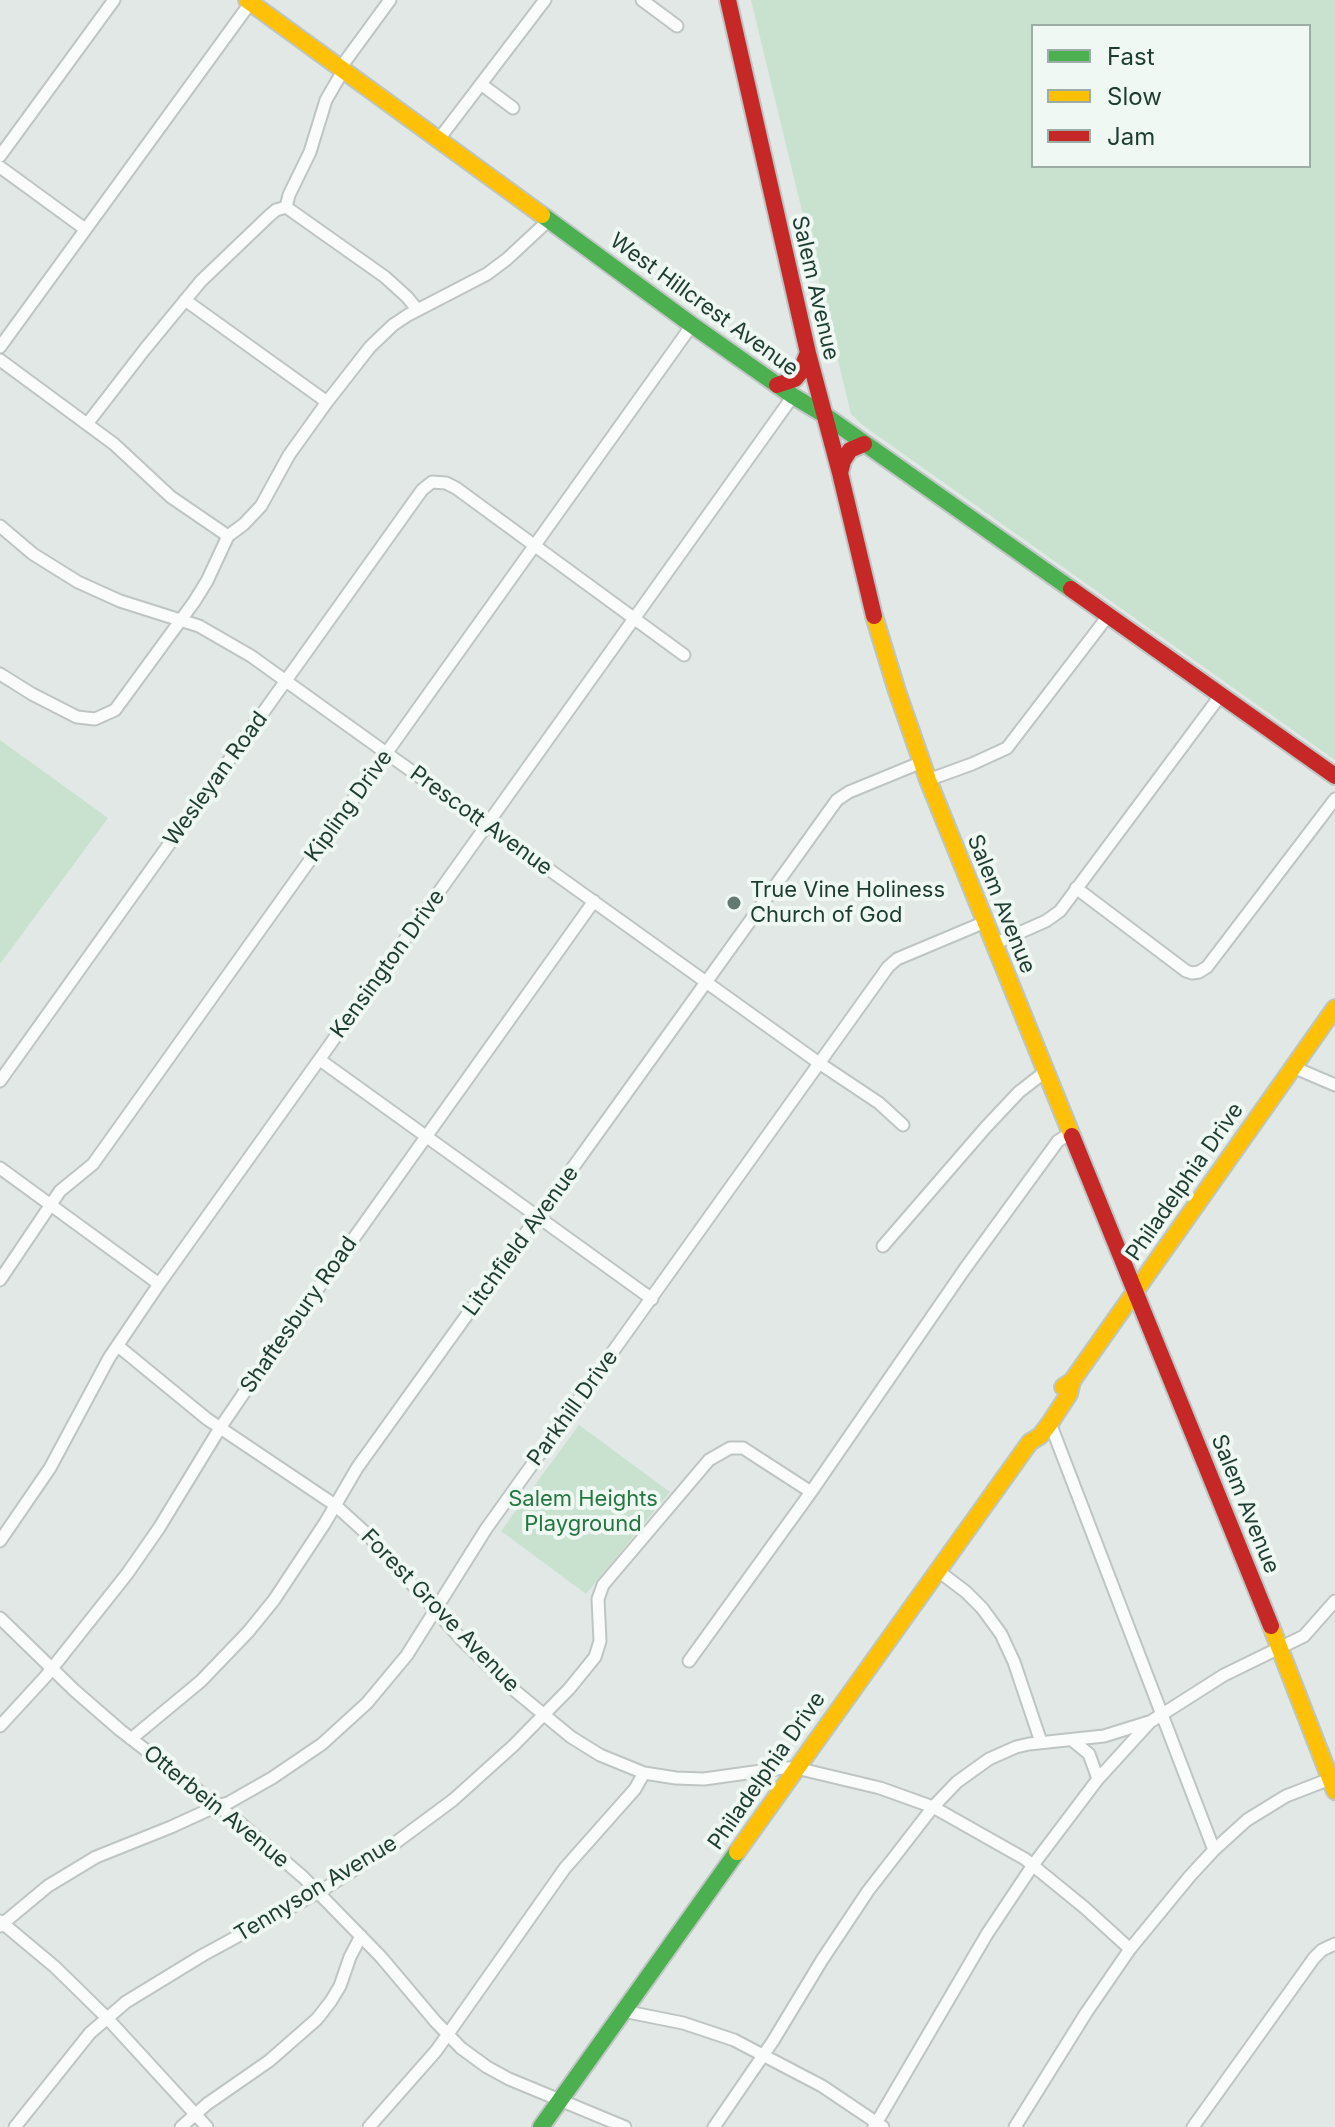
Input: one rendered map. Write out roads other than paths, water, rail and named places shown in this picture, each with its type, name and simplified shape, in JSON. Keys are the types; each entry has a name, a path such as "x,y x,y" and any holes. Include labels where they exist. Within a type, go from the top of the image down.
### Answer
{"main road":[{"name":"Salem Avenue","path":"728,0 808,353 873,613 897,691 928,780 1333,1785"},
{"name":"West Hillcrest Avenue","path":"249,1 692,325 1335,776"},
{"path":"777,385 795,379 808,353"},
{"path":"840,473 850,450 864,444"},
{"name":"Philadelphia Drive","path":"1030,1442 1031,1431 1062,1388 1072,1381 1335,1008"},
{"name":"Philadelphia Drive","path":"541,2127 937,1570 1030,1442 1040,1436 1050,1423 1069,1394 1072,1381"}],"street":[{"path":"0,156 114,0"},
{"path":"286,207 310,152 326,100 342,68 390,0"},
{"path":"439,139 545,0"},
{"path":"642,0 677,26"},
{"path":"0,347 249,1"},
{"path":"481,84 513,108"},
{"path":"0,167 85,229"},
{"path":"87,424 201,281 269,216 286,207"},
{"path":"286,207 385,277 417,309"},
{"path":"0,674 83,719 97,719 111,713 182,620 207,581 228,536 261,506 289,455 370,347 393,325 417,309 487,274 549,220"},
{"path":"185,300 327,402"},
{"name":"Kipling Drive","path":"0,1280 65,1186 93,1164 692,325"},
{"path":"0,360 114,444 171,497 228,536"},
{"name":"Kensington Drive","path":"0,1541 44,1478 118,1346 159,1284 793,396"},
{"name":"Wesleyan Road","path":"0,1081 422,490 435,481 456,488 535,547"},
{"name":"Prescott Avenue","path":"0,526 33,554 78,582 120,601 182,620 251,656 879,1103 903,1125"},
{"path":"535,547 684,655"},
{"path":"928,780 1007,748 1108,616"},
{"path":"994,944 1046,921 1060,911 1220,696"},
{"name":"Litchfield Avenue","path":"131,1739 201,1681 248,1632 291,1575 357,1468 837,800 849,792 922,762"},
{"path":"1076,888 1186,971 1199,972 1207,967 1335,799"},
{"name":"Shaftesbury Road","path":"0,1726 53,1668 102,1607 159,1528 220,1428 594,901"},
{"name":"Parkhill Drive","path":"1,1923 75,1869 119,1847 228,1803 272,1778 314,1750 367,1703 417,1641 486,1529 892,962 985,922"},
{"path":"320,1060 652,1299"},
{"path":"1293,1067 1335,1085"},
{"path":"883,1246 986,1127 1019,1092 1046,1071"},
{"path":"689,1661 811,1492 964,1270 1058,1141 1072,1132"},
{"path":"0,1168 159,1284"},
{"name":"Forest Grove Avenue","path":"118,1346 220,1428 335,1505 376,1544 462,1640 508,1685 571,1737 600,1755 644,1773 676,1778 704,1779 796,1768 880,1788 933,1807 1033,1865 1130,1949"},
{"path":"1050,1423 1214,1850"},
{"name":"Tennyson Avenue","path":"15,2127 74,2051 126,2002 319,1892 387,1849 453,1800 488,1769 544,1715 598,1651 601,1636 598,1599 603,1585 709,1460 730,1448 743,1448 811,1492"},
{"path":"937,1570 982,1608 1001,1634 1014,1662 1041,1742"},
{"path":"623,2011 700,2028 734,2040 822,2086 878,2125 987,1934 1033,1865 1098,1779 1150,1722 1224,1675 1304,1636 1333,1607"},
{"name":"Otterbein Avenue","path":"0,1618 131,1739 319,1892 448,2035 487,2067 529,2089 625,2127"},
{"path":"714,2127 764,2055 868,1891 933,1807 957,1782 989,1759 1016,1747 1104,1736 1150,1722"},
{"path":"1072,1740 1089,1754 1098,1779"},
{"path":"369,2127 448,2035 565,1868 635,1789 644,1773"},
{"path":"1015,2127 1130,1949 1214,1850 1265,1808 1299,1791 1333,1785"},
{"path":"1,1923 55,1967 107,2018 207,2127"},
{"path":"181,2127 207,2104 269,2061 323,2012 340,1986 361,1936"},
{"path":"1193,2127 1314,1958 1335,1944"}],"place":[{"name":"True Vine Holiness Church of God","path":"734,903"}],"park label":[{"name":"Salem Heights Playground","path":"583,1512"}]}
